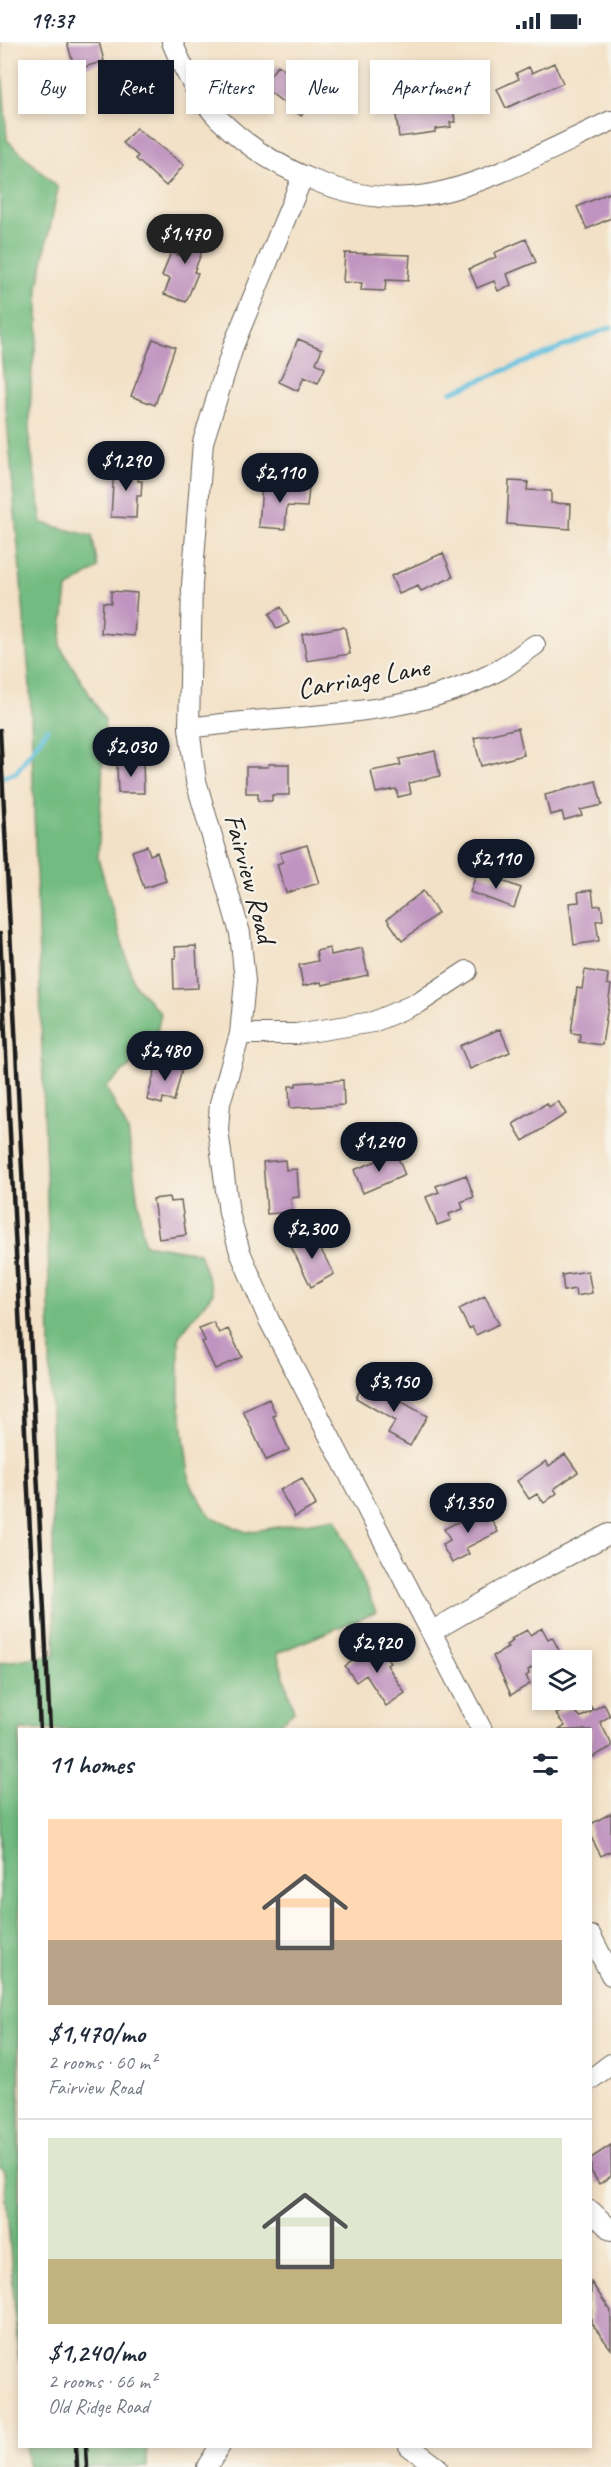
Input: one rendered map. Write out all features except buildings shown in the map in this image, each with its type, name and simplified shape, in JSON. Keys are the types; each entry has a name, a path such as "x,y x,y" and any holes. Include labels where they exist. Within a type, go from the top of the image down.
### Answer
{"street":[{"path":"172,42 178,58 196,88 218,118 245,142 302,177 355,192 395,198 426,195 479,180 611,121"},
{"name":"Fairview Road","path":"302,177 234,344 203,442 192,585 189,728 196,782 240,933 245,981 240,1034 220,1103 218,1130 229,1213 240,1252 269,1320 481,1728"},
{"name":"Carriage Lane","path":"189,728 231,722 330,715 440,695 501,668 535,645"},
{"path":"240,1034 296,1034 373,1022 420,1002 467,971"},
{"path":"431,1632 517,1582 609,1534"},
{"path":"592,1938 611,1975"},
{"path":"592,2078 611,2064"},
{"path":"592,2212 611,2230"},
{"path":"207,2467 219,2448"},
{"path":"412,2448 437,2467"}],"green space":[{"path":"0,42 7,140 58,188 38,286 38,334 32,368 29,437 42,523 92,536 98,568 67,589 60,646 105,720 98,858 134,984 161,1014 154,1045 106,1087 128,1131 144,1244 199,1253 213,1293 179,1336 179,1399 190,1483 210,1516 246,1532 336,1518 376,1612 277,1653 294,1711 275,1728 18,1728 18,2350 4,2171 0,2167 0,1663 55,1654 48,1232 30,687 0,337"},
{"path":"26,2448 147,2448 147,2467 28,2467"}],"waterway":[{"path":"451,392 611,327"},
{"path":"0,778 16,773 47,729"}],"railway":[{"path":"0,730 50,1728"},
{"path":"0,934 40,1728"},
{"path":"76,2448 77,2467"},
{"path":"86,2448 87,2467"}]}
